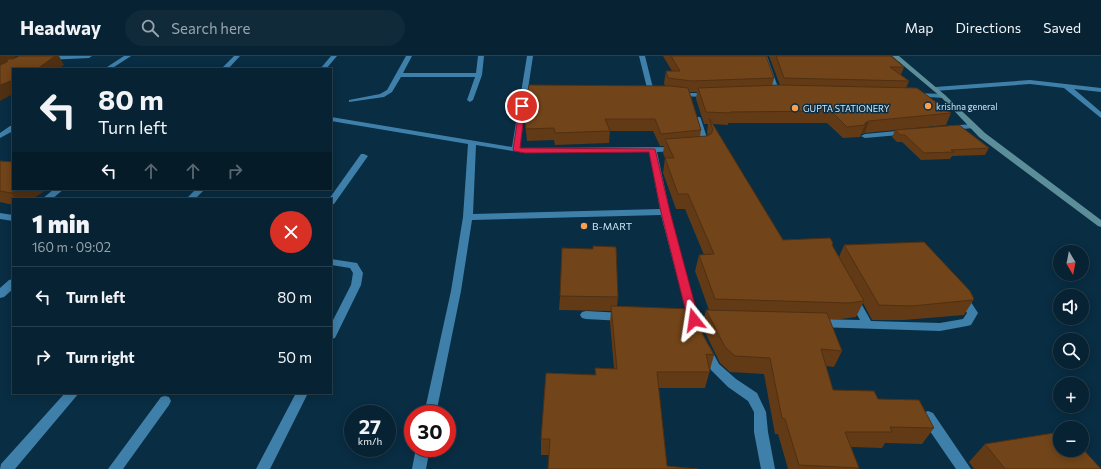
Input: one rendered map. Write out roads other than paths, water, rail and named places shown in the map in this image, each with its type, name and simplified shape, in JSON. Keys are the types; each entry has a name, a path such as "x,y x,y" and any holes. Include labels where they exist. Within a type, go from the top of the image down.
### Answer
{"street":[{"path":"36,58 89,56"},
{"path":"109,68 128,56"},
{"path":"225,68 238,56"},
{"path":"324,68 334,56"},
{"path":"351,101 382,96 390,91 409,56"},
{"path":"470,100 479,75 481,56"},
{"path":"516,150 530,56"},
{"path":"642,56 651,92"},
{"path":"764,56 777,93"},
{"path":"895,56 943,96 982,135 1101,224"},
{"path":"399,75 479,75"},
{"path":"935,89 1030,82 1101,90"},
{"path":"1064,85 1101,116"},
{"path":"524,91 548,92"},
{"path":"643,92 659,93"},
{"path":"770,93 785,93"},
{"path":"667,94 692,103 714,95"},
{"path":"904,95 943,96"},
{"path":"332,119 525,151 687,149 704,147 705,144 692,103"},
{"path":"942,128 972,126"},
{"path":"0,136 12,129"},
{"path":"865,136 912,131"},
{"path":"432,405 456,291 468,217 472,142"},
{"path":"653,150 665,212 694,320 715,367 732,383 753,397 760,412 761,432 768,469"},
{"path":"332,201 364,156"},
{"path":"47,198 59,190"},
{"path":"191,198 200,190"},
{"path":"468,217 665,212"},
{"path":"0,216 12,218"},
{"path":"332,262 353,265 358,273 356,285 332,333"},
{"path":"0,294 12,284"},
{"path":"804,323 940,327 967,322 973,313 966,300 956,290"},
{"path":"850,292 868,325"},
{"path":"586,315 632,317"},
{"path":"678,319 725,321"},
{"path":"6,469 72,394"},
{"path":"263,469 301,394"},
{"path":"115,469 165,401"},
{"path":"928,417 964,469"},
{"path":"419,469 421,457"}],"place":[{"name":"krishna general","path":"928,106"},
{"name":"GUPTA STATIONERY","path":"795,108"},
{"name":"B-MART","path":"584,226"}]}
